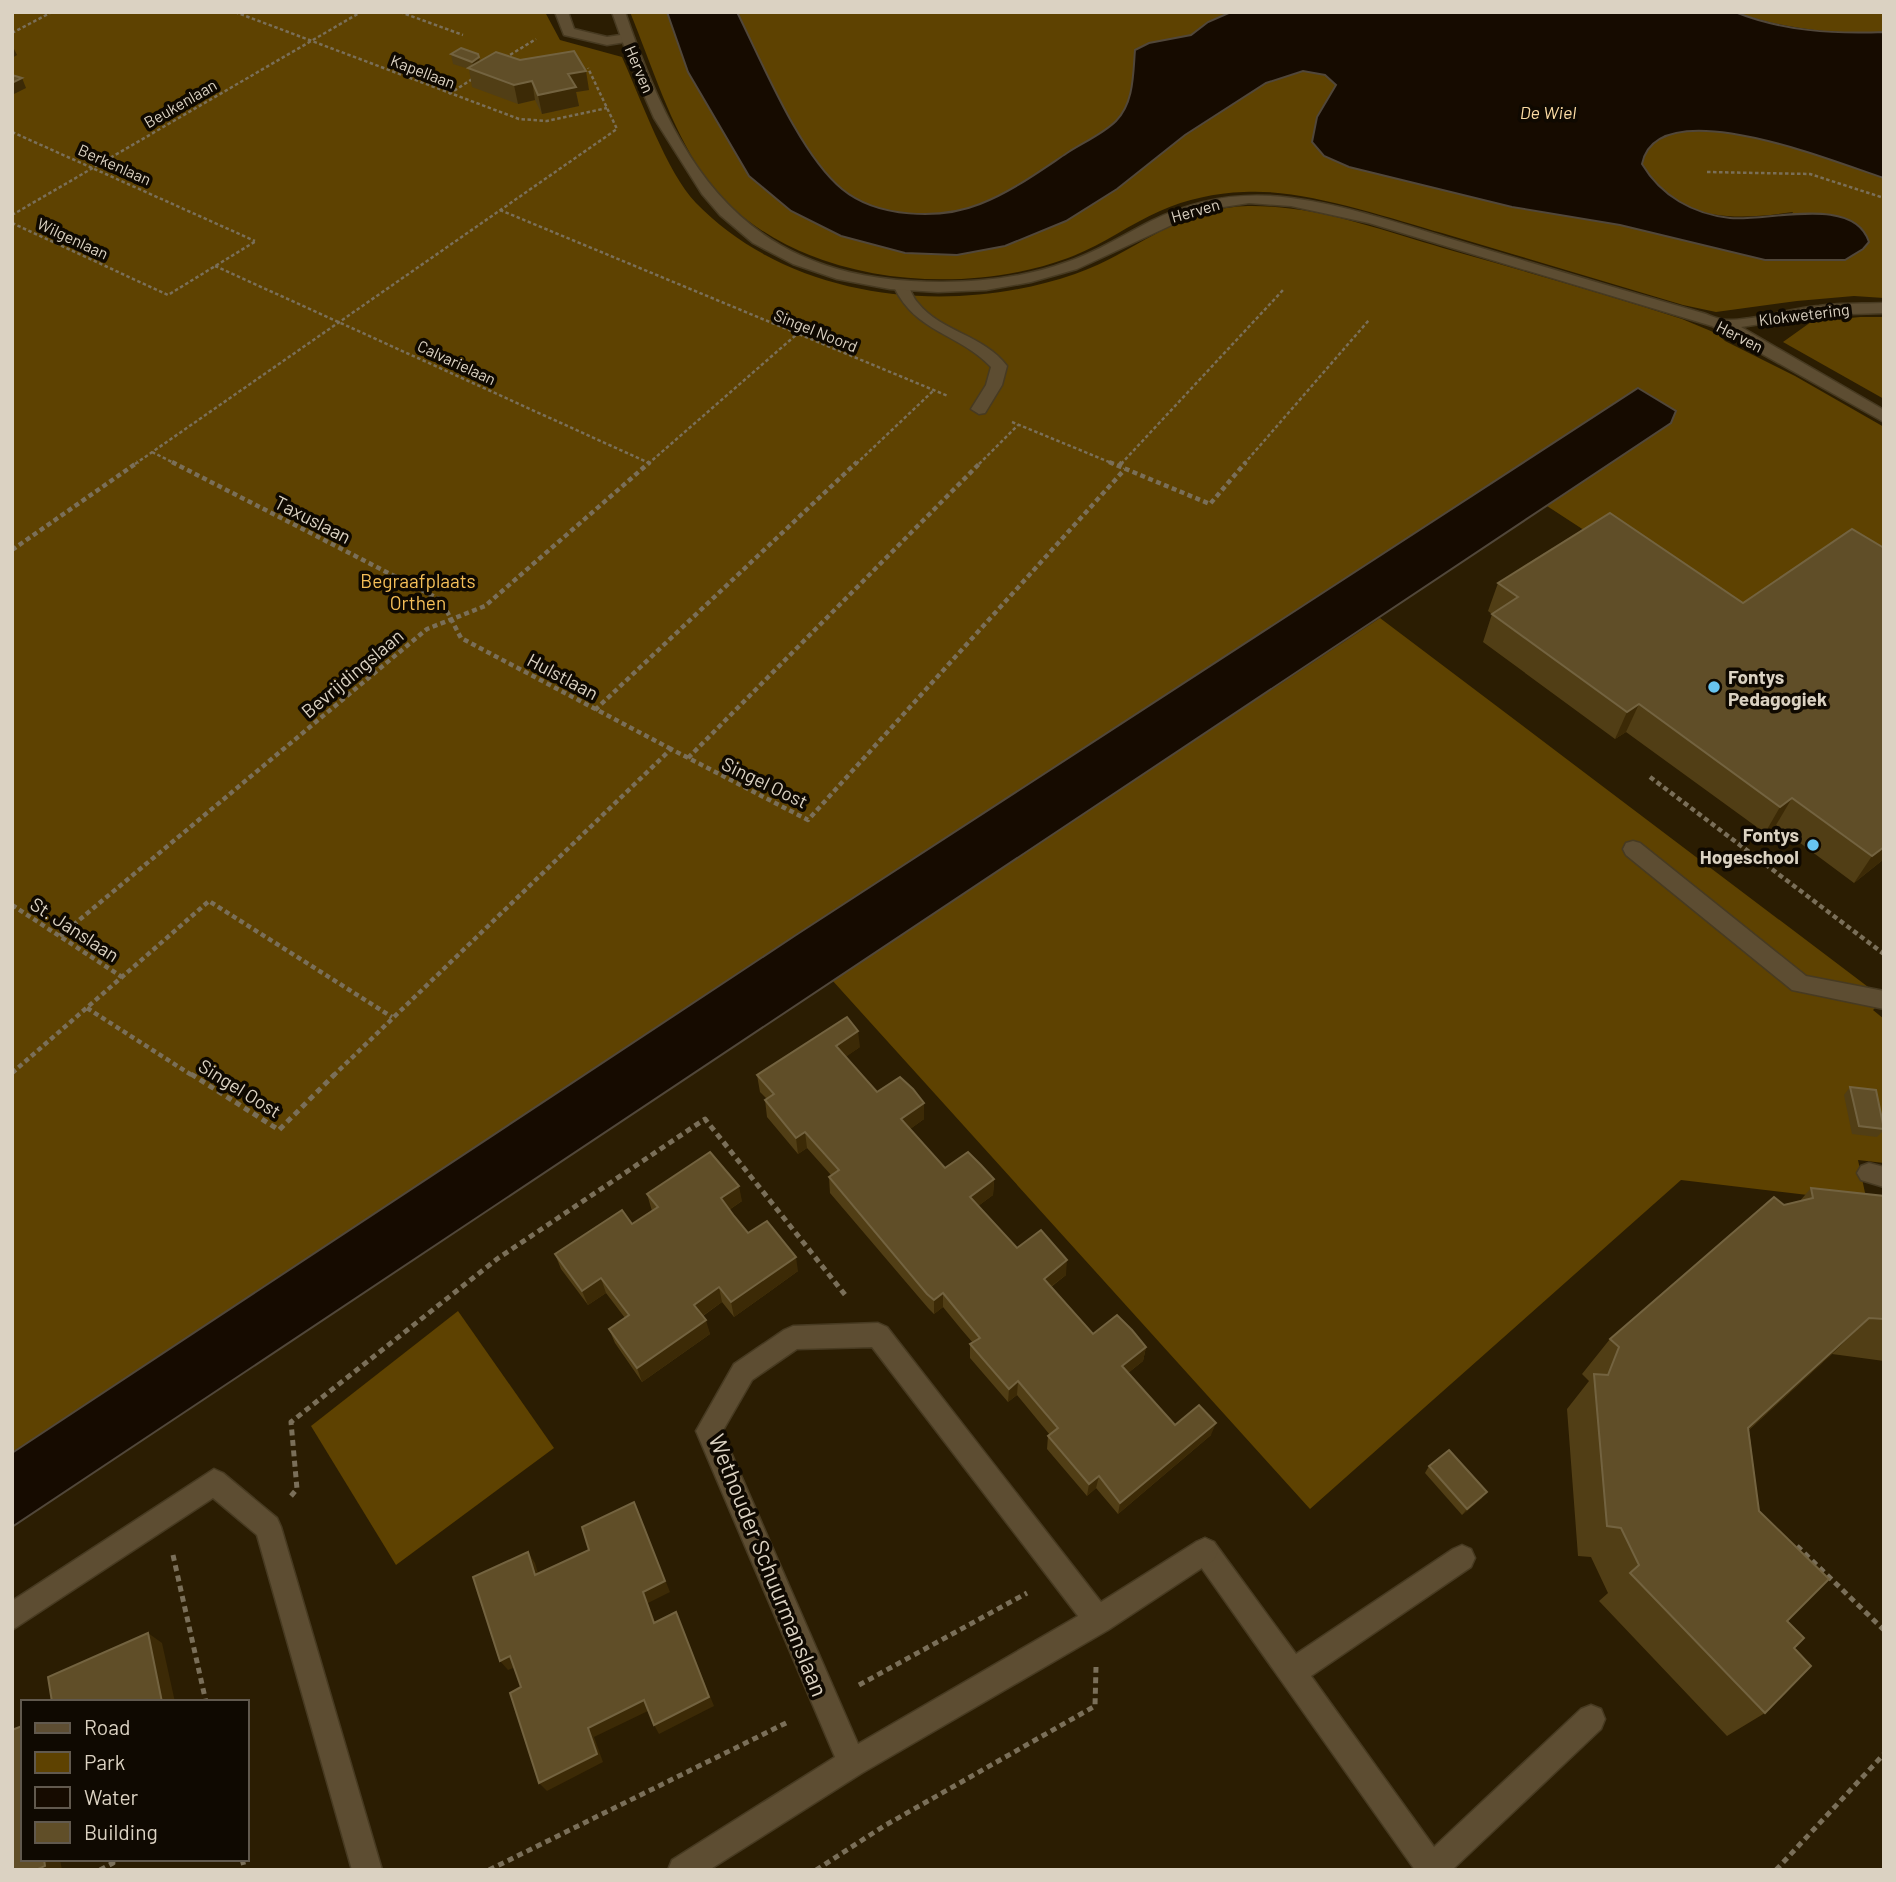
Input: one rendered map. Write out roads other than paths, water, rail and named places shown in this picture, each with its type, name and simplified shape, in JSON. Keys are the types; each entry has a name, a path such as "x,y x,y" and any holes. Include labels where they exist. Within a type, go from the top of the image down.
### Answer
{"street":[{"name":"Herven","path":"618,12 663,122 697,177 727,214 767,245 798,260 845,276 902,287 991,286 1034,278 1106,252 1167,216 1210,202 1247,199 1329,209 1725,326 1884,417"},
{"path":"563,16 569,32 607,41 627,38"},
{"path":"902,287 912,306 934,322 989,353 999,366 994,385 979,409"},
{"name":"Klokwetering","path":"1725,326 1820,310 1884,308"},
{"path":"1633,849 1800,984 1884,1000"},
{"name":"Wethouder Schuurmanslaan","path":"852,1763 709,1431 743,1372 793,1338 878,1335 1098,1620"},
{"path":"12,1617 214,1482 268,1527 367,1870"},
{"path":"682,1870 852,1763 1098,1620 1205,1551 1433,1870 1591,1719"},
{"path":"1292,1673 1462,1558"}],"water":[{"name":"De Wiel","path":"667,12 737,12 783,106 826,174 856,199 890,211 928,214 946,212 980,204 1003,194 1116,121 1129,97 1135,50 1149,43 1191,35 1208,22 1231,12 1735,12 1808,30 1884,32 1884,178 1792,147 1752,137 1713,131 1680,132 1655,142 1642,164 1668,194 1691,208 1730,218 1828,214 1846,219 1860,227 1869,242 1845,260 1765,260 1620,225 1512,207 1349,167 1324,156 1312,142 1317,117 1336,85 1325,75 1303,71 1266,83 1185,135 1117,189 1066,221 1005,246 957,255 905,253 841,236 791,211 749,176 688,72"},
{"path":"1638,388 1676,411 1671,423 12,1527 12,1453 796,935"}],"place":[{"name":"Fontys Pedagogiek","path":"1714,687"},
{"name":"Fontys Hogeschool","path":"1813,845"}],"park label":[{"name":"Begraafplaats Orthen","path":"418,591"}]}
